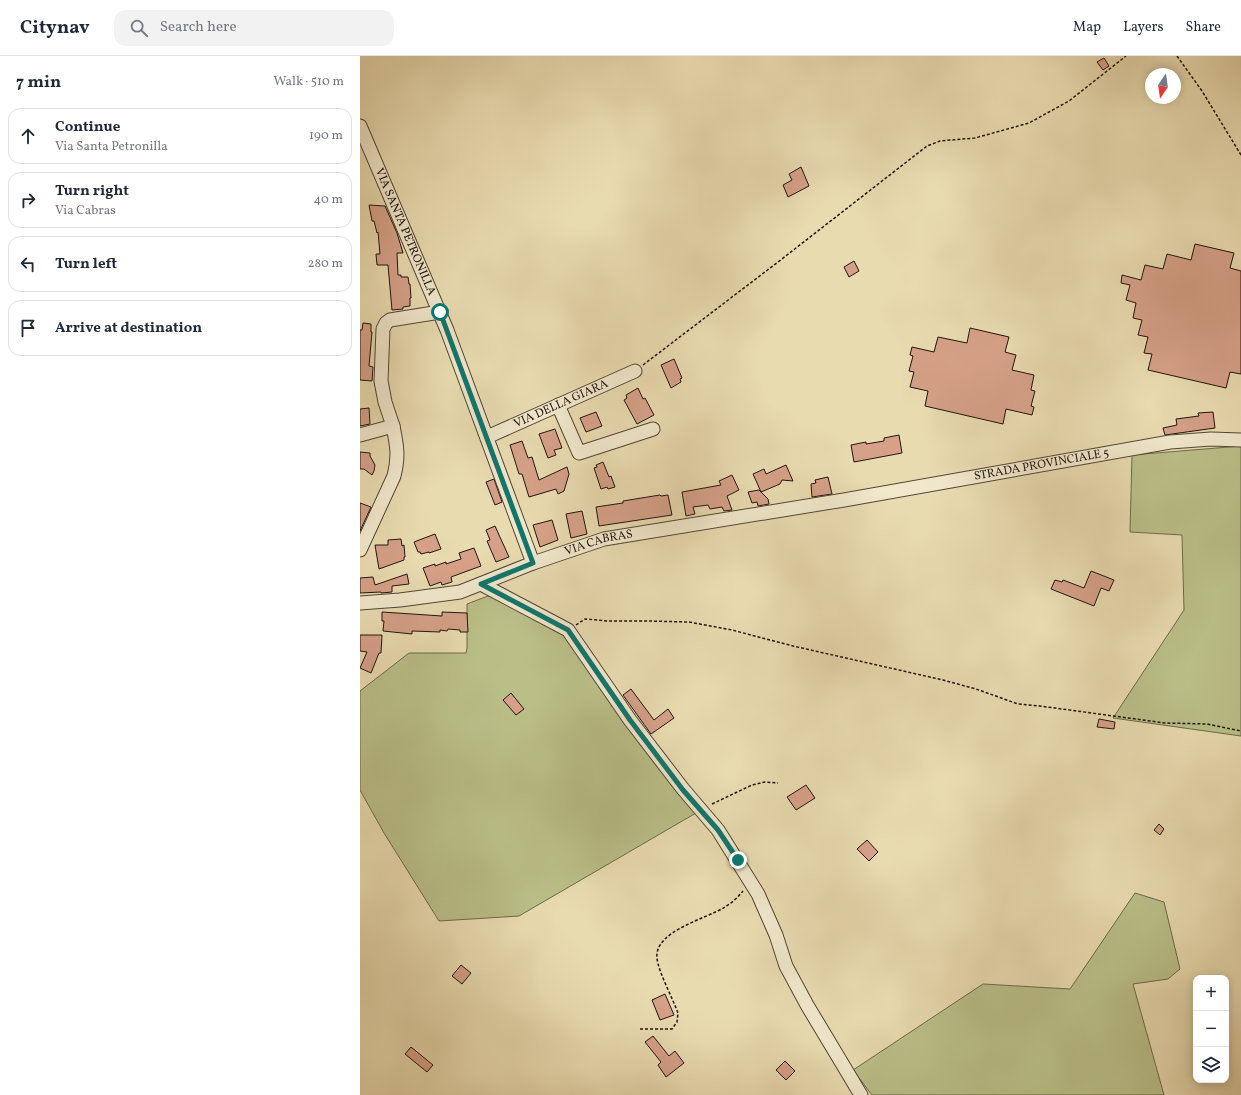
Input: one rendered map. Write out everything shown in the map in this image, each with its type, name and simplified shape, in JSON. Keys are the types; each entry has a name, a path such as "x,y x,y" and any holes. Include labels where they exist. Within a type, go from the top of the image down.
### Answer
{"street":[{"name":"VIA SANTA PETRONILLA","path":"360,126 440,312 533,563"},
{"path":"360,550 394,476 397,463 398,450 393,426 384,402 381,381 383,329 386,323 390,320 440,312"},
{"name":"VIA DELLA GIARA","path":"487,437 635,371"},
{"path":"558,405 579,452 652,429"},
{"path":"360,435 393,426"},
{"name":"STRADA PROVINCIALE 5","path":"844,500 1170,442 1211,439 1241,440"},
{"name":"VIA CABRAS","path":"360,603 400,600 460,592 533,563 604,539 844,500"},
{"path":"481,584 568,630 630,720 683,790 718,830 758,894 773,928 786,966 806,1005 861,1095"}],"path":[{"path":"635,371 927,146 940,141 975,138 1029,123 1069,101 1126,56"},
{"path":"1177,56 1202,91 1241,155"},
{"path":"568,630 585,619 608,621 688,622 732,630 793,646 943,680 976,689 1018,704 1165,723 1207,724 1241,731"},
{"path":"701,810 752,785 765,782 778,783"},
{"path":"640,1029 672,1029 677,1022 678,1013 657,960 657,950 662,942 670,934 725,907 740,895 751,882"}],"green space":[{"path":"1241,446 1241,736 1113,718 1184,610 1182,535 1130,532 1132,455"},
{"path":"488,596 502,599 563,631 696,813 519,916 439,921 384,833 360,790 360,691 409,653 466,653 467,604"},
{"path":"1135,893 1164,902 1180,969 1168,979 1133,984 1164,1095 872,1095 853,1070 983,984 1070,989"}],"building":[{"path":"1104,58 1109,66 1103,70 1097,62"},
{"path":"801,167 809,186 788,197 783,185 792,180 789,174"},
{"path":"369,205 385,206 397,233 403,253 397,253 398,275 401,275 401,277 408,277 410,284 410,306 403,307 403,309 392,310 388,265 377,265 376,254 380,254 378,232 377,233 374,221 372,221"},
{"path":"1195,244 1234,253 1230,268 1241,271 1241,374 1230,372 1226,388 1148,370 1152,354 1144,353 1148,337 1138,335 1142,320 1133,318 1136,303 1126,300 1130,285 1121,283 1122,275 1141,280 1145,265 1163,269 1167,254 1191,260"},
{"path":"854,261 859,271 849,277 844,267"},
{"path":"363,323 371,324 372,332 369,366 373,367 372,381 360,380 360,330 362,330"},
{"path":"970,328 1009,337 1005,352 1016,355 1012,370 1034,375 1031,390 1035,391 1031,406 1034,407 1032,415 1006,409 1003,424 925,406 928,391 910,387 914,372 909,371 913,356 910,355 912,347 934,352 938,337 967,343"},
{"path":"674,359 682,378 680,379 681,382 671,388 661,365"},
{"path":"638,388 643,399 645,398 654,415 637,424 624,400 627,398 626,395"},
{"path":"369,408 370,424 360,426 360,409"},
{"path":"596,412 602,426 586,432 580,418"},
{"path":"1213,412 1215,428 1165,435 1163,428 1177,425 1176,419 1199,416 1198,413"},
{"path":"555,429 562,448 554,450 556,455 548,458 539,434"},
{"path":"899,435 902,453 854,462 851,445 884,441 884,438"},
{"path":"522,441 528,458 532,457 539,480 567,467 569,474 564,491 558,494 556,489 529,497 522,474 519,474 510,445"},
{"path":"360,452 370,453 375,465 372,475 364,469 360,469"},
{"path":"603,462 615,487 601,489 594,468 597,467 596,465"},
{"path":"786,465 793,481 782,480 780,484 761,492 753,474 764,469 766,474"},
{"path":"732,475 739,490 727,496 732,510 724,511 722,507 710,509 708,505 693,507 695,514 686,516 682,492 721,485 719,481"},
{"path":"828,477 832,494 812,497 811,484 816,483 815,480"},
{"path":"494,479 502,502 495,505 486,482"},
{"path":"759,490 768,499 769,504 758,506 757,502 752,503 748,492"},
{"path":"660,495 668,495 672,515 599,526 596,507"},
{"path":"360,503 371,507 360,531"},
{"path":"582,511 587,534 571,538 566,514"},
{"path":"552,520 558,540 540,547 533,525"},
{"path":"495,526 509,557 496,562 487,541 490,540 486,530"},
{"path":"435,534 441,549 429,553 421,554 418,552 414,542"},
{"path":"401,539 402,546 404,545 404,560 379,569 375,545 388,545 388,540"},
{"path":"474,548 481,566 451,577 452,582 442,585 441,582 430,586 423,568 446,562 446,564 461,559 459,553"},
{"path":"1091,571 1114,580 1109,591 1101,588 1094,606 1051,589 1055,580 1062,582 1063,580 1084,588"},
{"path":"407,574 409,584 392,586 392,592 360,593 360,578 373,577 375,585"},
{"path":"382,612 442,616 442,612 467,613 468,632 448,629 447,631 440,630 440,632 412,631 412,634 383,631 384,621 382,621"},
{"path":"360,635 382,635 381,653 379,653 371,673 360,668 367,652 360,651"},
{"path":"631,689 654,720 668,709 674,718 651,734 623,695"},
{"path":"511,693 524,709 516,715 503,700"},
{"path":"1099,719 1115,722 1114,729 1097,727"},
{"path":"806,785 815,798 796,810 787,797"},
{"path":"1159,824 1164,829 1160,835 1154,830"},
{"path":"867,840 878,852 869,861 857,849"},
{"path":"461,965 471,973 462,984 452,976"},
{"path":"665,994 674,1015 660,1020 652,1000"},
{"path":"653,1036 669,1056 675,1051 684,1063 666,1077 658,1065 661,1062 645,1042"},
{"path":"411,1047 433,1065 427,1072 405,1054"},
{"path":"785,1061 795,1071 786,1080 776,1070"}],"route":[{"path":"440,312 533,563 481,584 568,630 630,720 683,790 718,830 738,860"}]}
